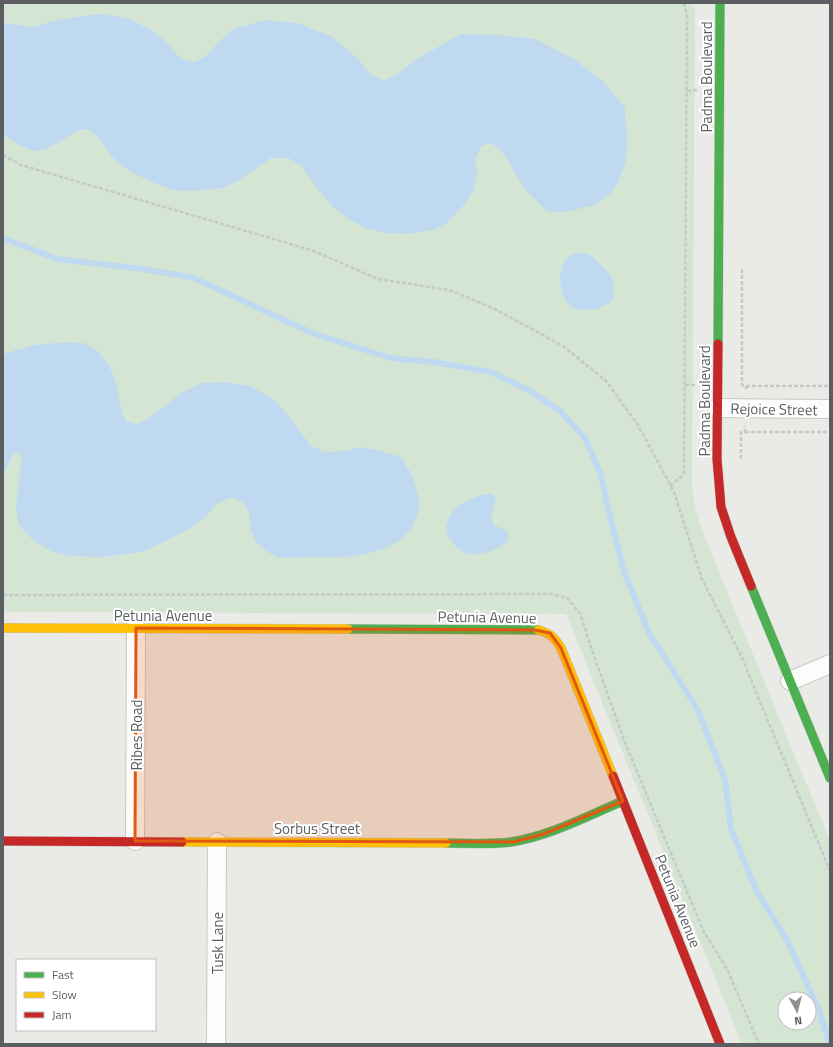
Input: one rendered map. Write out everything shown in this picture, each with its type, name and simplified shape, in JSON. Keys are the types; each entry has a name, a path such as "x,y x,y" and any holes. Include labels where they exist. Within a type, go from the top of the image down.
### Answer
{"street":[{"name":"Padma Boulevard","path":"720,3 718,459 721,507 731,537 830,778"},
{"name":"Rejoice Street","path":"718,408 830,409"},
{"name":"Petunia Avenue","path":"3,628 535,630 550,634 556,638 623,801 717,1043"},
{"name":"Ribes Road","path":"135,842 136,628"},
{"path":"790,681 830,664"},
{"name":"Sorbus Street","path":"3,841 514,842 530,839 544,834 623,801"},
{"name":"Tusk Lane","path":"216,1044 218,842"}],"path":[{"path":"670,486 684,474 687,15 684,3"},
{"path":"3,155 21,165 311,250 378,279 449,290 493,308 563,346 606,381 638,425 674,492 702,579 742,658 830,871"},
{"path":"742,266 742,385 830,386"},
{"path":"746,386 746,432"},
{"path":"741,458 741,432 830,432"},
{"path":"3,595 551,594 567,598 580,613 624,740 704,932 726,969 759,1044"}],"highlighted area":[{"path":"136,628 535,630 550,633 561,648 623,801 544,834 514,842 135,841"}],"green space":[{"path":"3,3 689,3 695,9 692,486 698,518 712,555 830,841 830,1044 742,1044 566,614 3,612"}],"water":[{"path":"100,14 126,18 150,29 164,40 181,59 195,62 206,56 233,29 266,20 297,23 331,36 357,58 371,75 383,80 397,75 413,61 461,34 498,35 535,39 574,59 604,82 625,108 627,138 626,161 618,183 610,194 594,205 566,212 548,212 527,192 500,149 491,143 481,146 475,160 477,174 473,191 463,206 448,222 434,230 408,234 387,233 368,229 348,219 332,206 315,186 301,165 288,158 271,158 239,180 223,188 195,191 173,190 131,172 113,158 97,136 87,129 77,131 47,149 35,151 20,146 3,134 3,23 32,27 62,19"},
{"path":"584,253 591,255 611,275 613,285 613,299 606,305 592,310 576,309 568,304 562,293 561,286 560,278 563,264 572,255"},
{"path":"67,342 83,343 96,349 109,365 116,383 122,412 126,421 137,424 146,420 183,392 202,383 224,382 250,386 273,399 287,414 311,446 325,452 343,451 363,447 401,457 412,475 419,499 418,513 411,530 399,541 384,549 365,554 345,557 279,558 266,551 256,542 250,528 249,512 243,502 230,497 217,504 204,518 187,530 141,552 102,557 70,556 53,552 34,541 19,525 16,507 21,463 21,456 19,453 14,453 3,475 3,354 34,345"},
{"path":"484,494 492,494 496,500 491,517 494,525 505,530 509,535 507,542 495,550 485,553 466,553 458,548 448,537 446,529 447,524 450,515 456,507"}],"waterway":[{"path":"3,238 57,259 143,269 194,278 312,333 390,358 434,362 491,372 530,391 561,412 585,438 601,475 625,574 649,633 698,710 725,780 731,829 757,892 786,938 819,1010 830,1044"}],"traffic: fast":[{"path":"718,344 720,3"},
{"path":"751,586 830,778"},
{"path":"348,629 538,630"},
{"path":"446,843 478,844 511,842 526,839 568,825 623,801"}],"traffic: slow":[{"path":"3,628 348,629"},
{"path":"538,630 552,636 561,648 613,776"},
{"path":"182,842 446,843"}],"traffic: jam":[{"path":"718,344 717,459 721,507 731,537 751,586"},
{"path":"613,776 720,1044"},
{"path":"3,841 182,842"}]}
